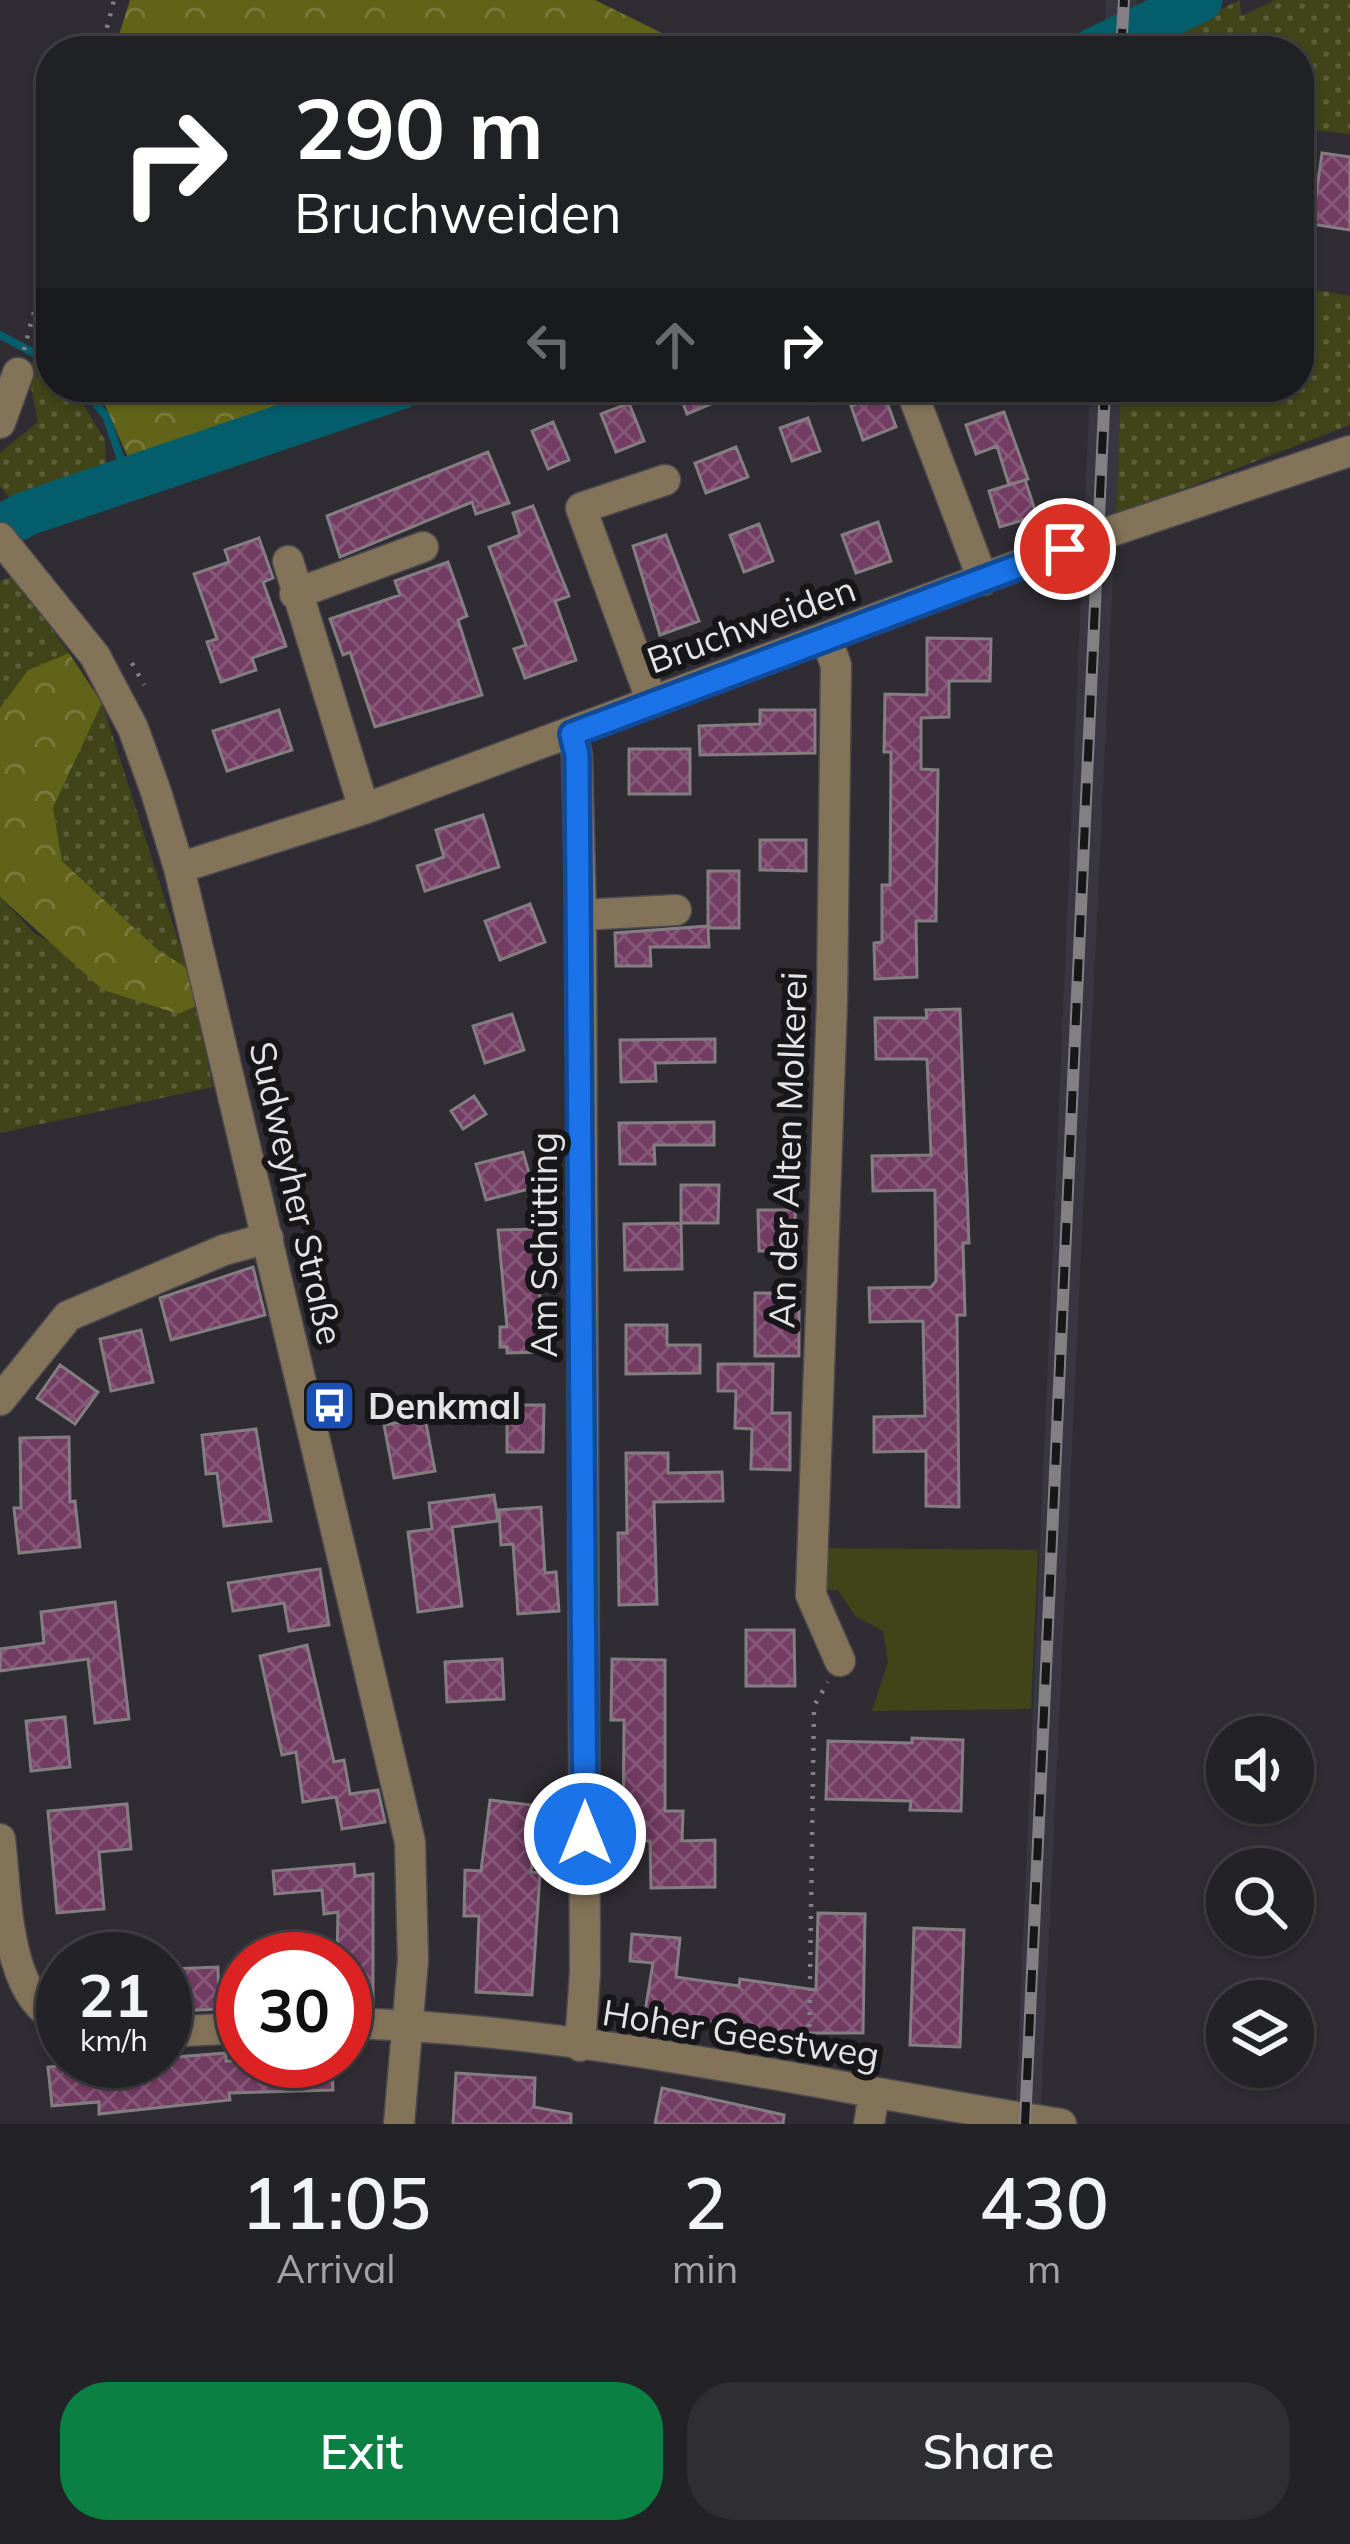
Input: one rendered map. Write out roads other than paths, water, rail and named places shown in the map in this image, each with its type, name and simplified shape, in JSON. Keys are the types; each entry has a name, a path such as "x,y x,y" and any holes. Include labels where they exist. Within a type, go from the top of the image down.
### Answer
{"street":[{"path":"0,423 18,373"},
{"path":"916,402 983,580"},
{"name":"Bruchweiden","path":"179,868 364,809 983,580 1350,452"},
{"path":"652,702 581,508 665,480"},
{"name":"Sudweyher Straße","path":"0,538 48,593 116,692 179,868 410,1842 413,1936 399,2124"},
{"path":"295,594 423,547"},
{"path":"288,561 364,809"},
{"name":"An der Alten Molkerei","path":"826,638 836,665 832,1001 811,1595 840,1661"},
{"name":"Am Schütting","path":"572,734 577,755 581,915 585,1972 580,2046"},
{"path":"581,915 676,910"},
{"path":"0,1400 68,1316 224,1250 268,1238"},
{"path":"0,1839 19,1981 36,2000"},
{"name":"Hoher Geestweg","path":"372,2024 580,2046 808,2083 871,2109 1061,2124"}],"waterway":[{"path":"1124,36 1200,0"},
{"path":"0,335 36,354"},
{"path":"94,402 106,416 129,483"},
{"path":"0,528 25,514 356,402"}],"railway":[{"path":"1122,36 1124,0"},
{"path":"1025,2124 1104,402"}],"place":[{"name":"Denkmal","path":"329,1405"}]}
